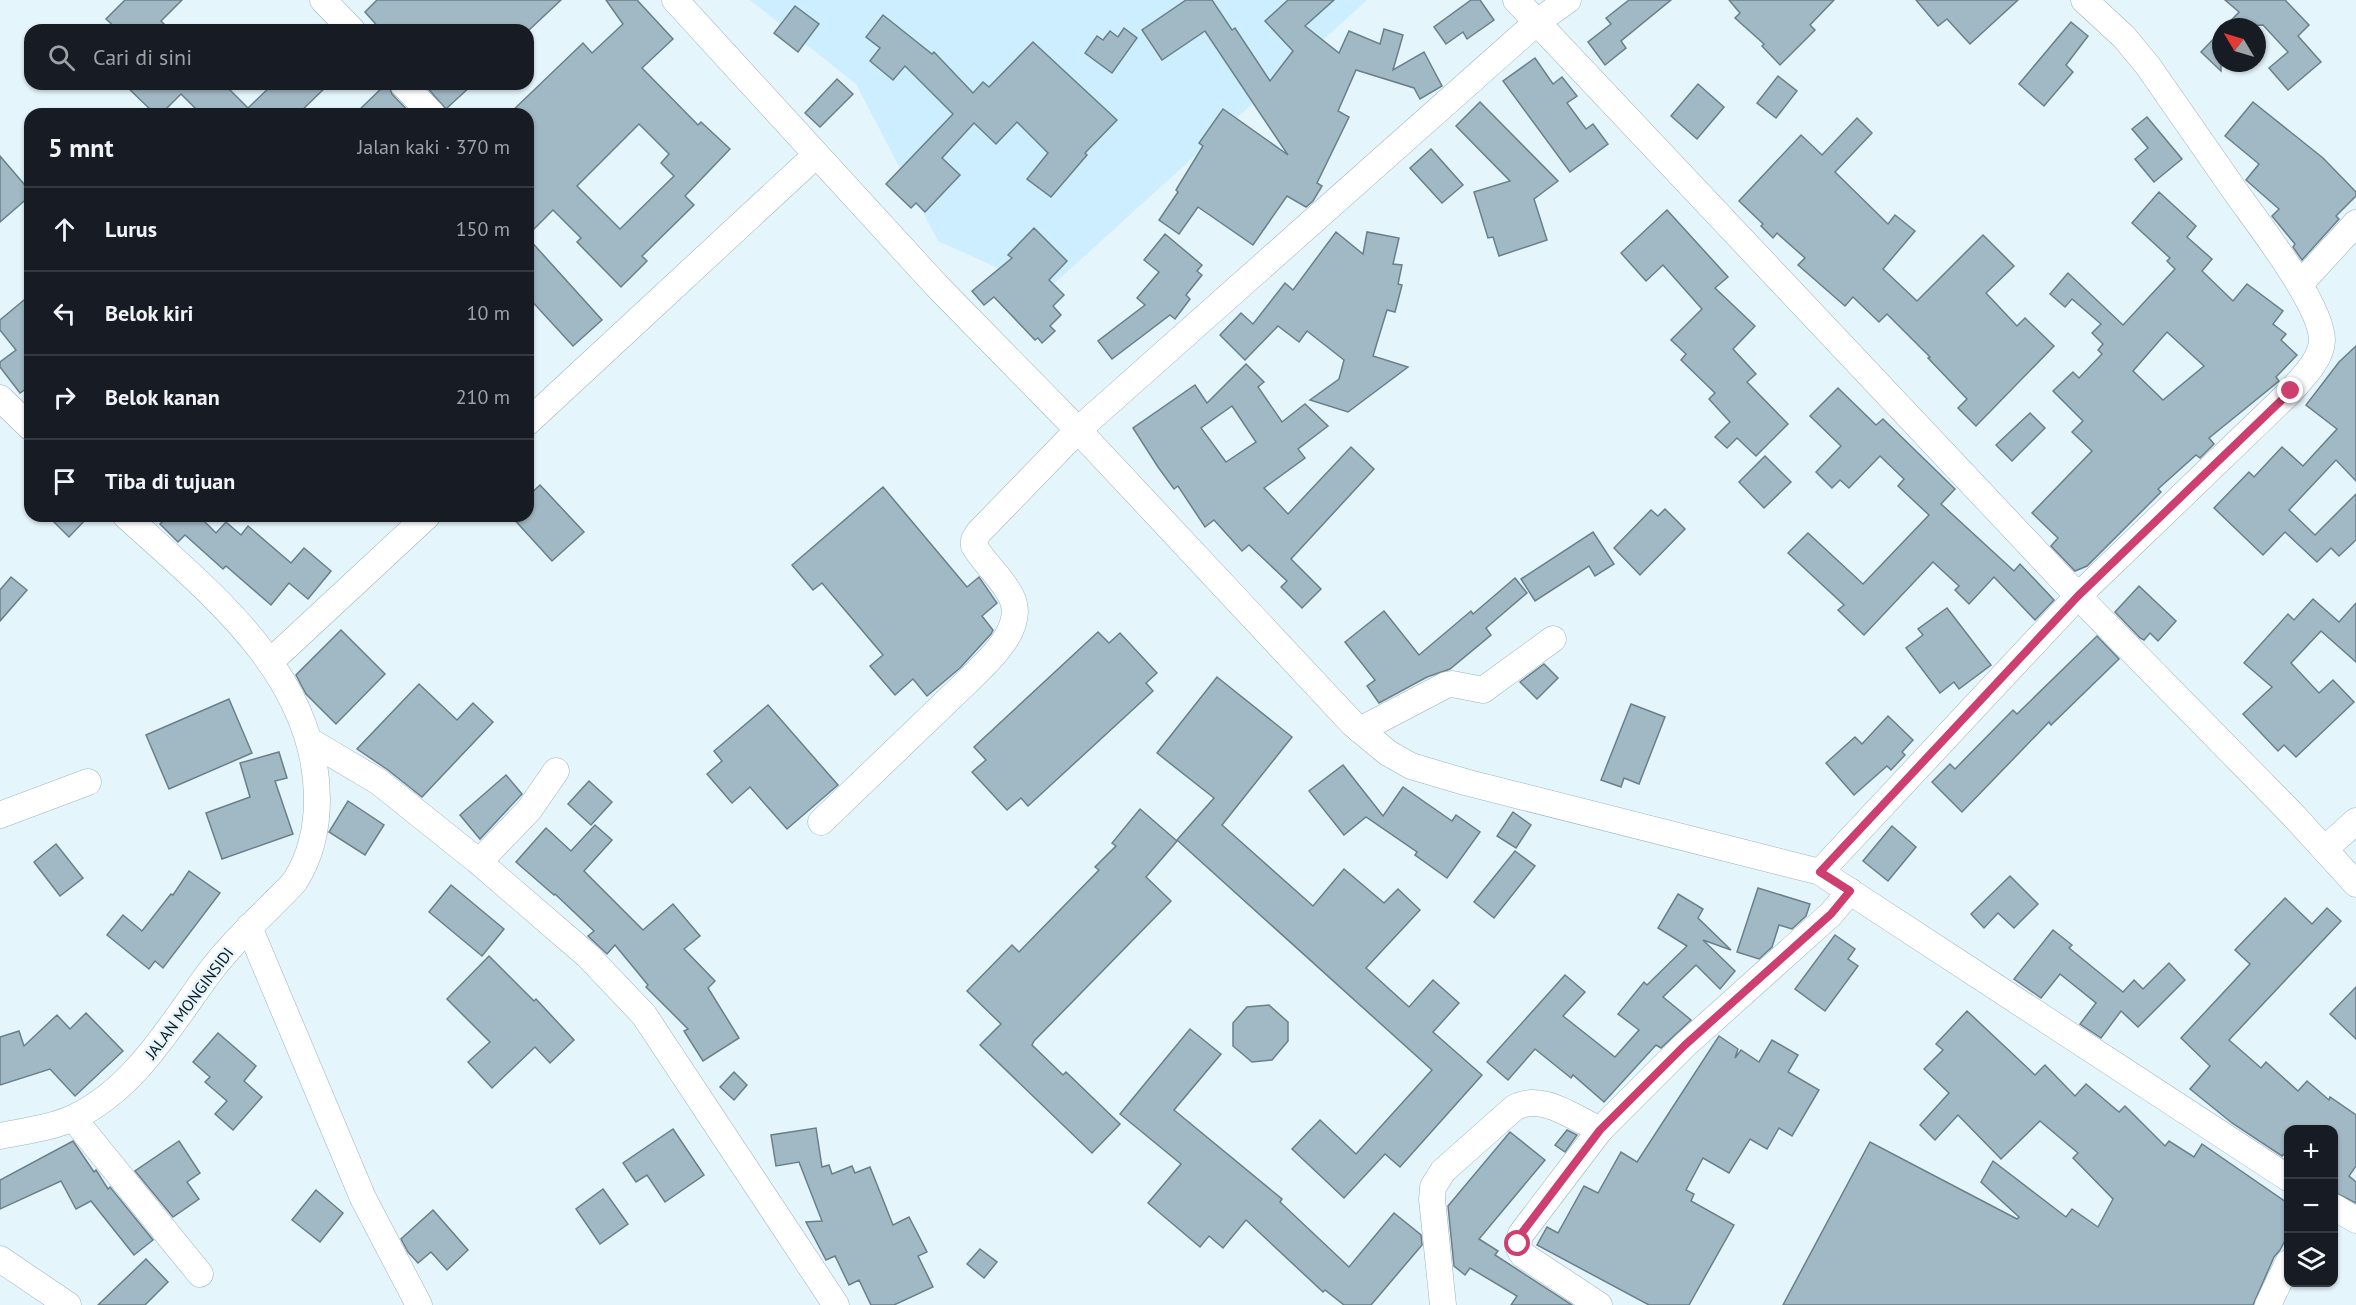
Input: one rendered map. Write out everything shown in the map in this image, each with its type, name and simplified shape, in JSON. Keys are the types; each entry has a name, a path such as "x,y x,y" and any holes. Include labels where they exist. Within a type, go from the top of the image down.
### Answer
{"street":[{"path":"323,0 346,24"},
{"path":"675,0 936,285 1078,430 1360,730 1389,753 1411,766 1465,782 1820,872 2284,1175"},
{"path":"1516,0 2078,596 2325,849 2356,884"},
{"path":"821,822 970,680 1010,632 1016,612 1011,596 974,546 974,540 980,532 1078,430 1537,22 1568,0"},
{"path":"1820,872 2078,596 2291,391 2307,372 2318,354 2322,341 2319,327 2300,284 2148,66 2124,37 2084,0"},
{"path":"409,90 426,108"},
{"path":"534,416 816,155"},
{"path":"2300,284 2356,222"},
{"path":"0,398 24,421"},
{"name":"JALAN MONGINSIDI","path":"0,1136 73,1118 107,1098 133,1075 219,959 294,881 310,851 317,822 317,787 310,741 271,661 218,601 132,522"},
{"path":"271,661 421,522"},
{"path":"1360,730 1446,685 1483,690 1553,639"},
{"path":"310,741 379,782 479,862 588,956 644,1015 836,1305"},
{"path":"479,862 529,810 556,771"},
{"path":"0,815 88,782"},
{"path":"2325,849 2356,821"},
{"path":"1599,1305 1523,1255 1518,1244 1521,1234 1600,1130 1685,1045 1831,914 1850,891"},
{"path":"249,927 363,1198 419,1305"},
{"path":"1443,1305 1432,1199 1433,1188 1443,1172 1523,1102 1542,1102 1600,1130"},
{"path":"73,1118 200,1274"},
{"path":"2338,1209 2356,1220"},
{"path":"0,1259 68,1305"},
{"path":"2268,1305 2284,1273"}],"shaded area":[{"path":"750,0 1367,0 1047,290 938,241 856,84"}],"building":[{"path":"125,0 182,0 161,21 164,24 111,24 106,19"},
{"path":"377,0 561,0 534,25 376,24 365,12"},
{"path":"606,0 637,0 673,39 642,68 698,125 701,122 730,149 685,196 694,205 642,256 647,261 621,287 577,242 581,238 553,210 534,229 534,108 515,108 583,43 592,53 623,24","holes":["639,124 669,154 661,163 674,176 620,229 577,186"]},
{"path":"1186,0 1212,0 1232,30 1235,28 1270,81 1293,51 1265,21 1288,0 1334,0 1305,26 1339,53 1349,31 1380,44 1384,29 1403,35 1393,70 1424,52 1442,86 1420,99 1414,88 1356,70 1338,111 1349,117 1317,183 1322,186 1313,201 1306,207 1287,196 1253,245 1198,207 1179,234 1159,220 1178,192 1176,190 1203,146 1199,143 1223,109 1288,155 1205,31 1162,60 1142,30"},
{"path":"1471,0 1480,0 1494,20 1467,39 1463,32 1446,44 1434,27"},
{"path":"1629,0 1671,0 1621,41 1626,48 1605,65 1588,42 1611,24 1606,18"},
{"path":"1729,0 1834,0 1810,25 1815,30 1780,65 1762,46 1764,44 1735,18 1740,13"},
{"path":"1916,0 2018,0 1970,44 1947,19 1938,26"},
{"path":"2225,0 2285,0 2309,25 2298,36 2321,62 2288,90 2269,68 2288,52 2266,28 2266,18 2233,18 2239,12"},
{"path":"795,6 819,24 798,52 774,33"},
{"path":"883,15 932,54 934,52 973,93 983,82 989,87 1033,42 1117,120 1085,153 1087,155 1051,197 1027,179 1048,153 1017,122 996,144 974,123 942,158 960,175 925,212 916,203 911,208 886,184 953,114 905,66 893,80 870,61 880,48 866,37"},
{"path":"2071,22 2088,36 2066,65 2073,72 2044,106 2019,84"},
{"path":"1124,28 1137,38 1112,73 1085,53 1097,36 1103,40 1110,31 1118,37"},
{"path":"2212,40 2212,62 2201,52"},
{"path":"1535,58 1553,84 1562,77 1577,96 1567,103 1586,129 1593,124 1608,144 1570,172 1503,81"},
{"path":"1778,76 1797,91 1776,118 1757,103"},
{"path":"837,79 853,94 820,127 805,113"},
{"path":"1698,84 1724,107 1697,139 1671,116"},
{"path":"130,90 230,90 248,108 195,108 181,94 167,108 149,108"},
{"path":"267,90 323,90 304,108 248,108"},
{"path":"380,90 390,90 405,108 361,108"},
{"path":"429,90 467,90 447,108"},
{"path":"1480,102 1558,181 1534,199 1547,240 1499,256 1493,237 1488,238 1474,192 1510,181 1456,126"},
{"path":"2253,102 2323,158 2356,192 2356,196 2336,216 2339,219 2302,260 2293,247 2295,244 2272,216 2279,209 2246,180 2259,164 2225,136"},
{"path":"2147,117 2182,159 2154,182 2135,159 2148,148 2132,129"},
{"path":"1857,118 1872,133 1835,172 1888,224 1895,215 1915,231 1883,269 1917,301 1983,235 2014,266 1986,293 2017,326 2025,318 2054,346 1976,426 1958,408 1967,399 1928,358 1930,357 1887,314 1879,322 1853,297 1845,306 1798,265 1805,258 1777,233 1773,238 1761,226 1763,224 1739,201 1801,135 1822,155"},
{"path":"1431,149 1463,185 1442,203 1410,168"},
{"path":"0,156 24,184 24,201 0,222"},
{"path":"2159,192 2196,226 2187,237 2212,259 2202,271 2233,301 2247,284 2283,311 2273,324 2286,334 2281,340 2297,355 2276,377 2279,381 2209,438 2214,444 2200,458 2196,455 2158,489 2161,492 2087,566 2075,571 2051,546 2058,538 2032,513 2092,451 2072,432 2083,421 2053,391 2073,372 2079,378 2102,354 2098,350 2103,344 2092,333 2101,324 2072,299 2065,307 2050,294 2068,273 2123,325 2175,269 2167,261 2170,258 2132,223","holes":["2167,332 2204,366 2163,400 2133,371"]},
{"path":"1667,210 1728,277 1715,288 1755,326 1733,349 1756,374 1747,382 1788,424 1756,456 1737,438 1727,448 1715,437 1730,422 1709,399 1715,393 1681,360 1686,354 1671,340 1702,309 1663,265 1646,281 1621,253"},
{"path":"1034,228 1067,261 1049,280 1064,295 1053,306 1061,315 1050,326 1055,331 1042,343 1038,338 1035,340 994,297 984,305 972,291 1012,258 1008,255"},
{"path":"1336,232 1363,254 1367,232 1399,238 1393,264 1402,265 1398,284 1402,285 1395,312 1387,310 1373,356 1408,367 1348,412 1310,400 1339,379 1344,360 1307,331 1299,342 1278,326 1245,360 1220,335 1241,313 1253,324 1285,283 1293,290"},
{"path":"1165,234 1202,265 1197,271 1202,275 1186,295 1190,299 1175,319 1170,315 1112,359 1098,341 1145,305 1137,298 1159,272 1144,260"},
{"path":"534,245 602,320 573,346 534,304"},
{"path":"24,300 24,390 20,393 0,367 0,362 16,350 0,330 0,320"},
{"path":"2356,346 2356,481 2336,460 2289,510 2315,535 2356,494 2356,540 2339,556 2331,548 2317,562 2285,532 2263,555 2214,508 2249,472 2254,477 2282,447 2303,466 2337,429 2306,405 2339,362"},
{"path":"1246,364 1264,382 1258,387 1282,422 1305,404 1328,426 1298,449 1305,458 1264,488 1288,514 1351,447 1374,469 1291,559 1321,589 1302,608 1281,587 1287,581 1249,545 1242,551 1214,520 1205,527 1178,486 1174,489 1158,467 1133,428 1195,385 1207,403","holes":["1232,406 1256,442 1226,462 1201,428"]},
{"path":"1838,388 1876,425 1883,419 1955,489 1941,504 2014,571 2020,564 2054,600 2035,620 1994,577 1969,604 1955,590 1959,586 1933,562 1864,635 1838,610 1844,605 1788,553 1808,533 1863,584 1929,515 1898,486 1904,479 1880,456 1849,488 1840,480 1832,488 1816,472 1841,446 1810,416"},
{"path":"2030,413 2045,428 2012,461 1996,445"},
{"path":"1765,456 1791,482 1764,508 1739,482"},
{"path":"540,485 584,532 552,561 516,522 534,522 534,490"},
{"path":"883,487 967,587 979,577 997,603 982,616 993,630 991,634 960,668 927,696 913,679 895,695 870,666 883,655 822,583 813,590 792,565"},
{"path":"1665,509 1685,529 1640,575 1614,548 1651,510 1658,516"},
{"path":"54,522 83,522 69,537"},
{"path":"162,522 205,522 216,533 226,522 241,535 248,526 291,563 304,548 331,571 308,599 289,583 271,605 226,566 223,569 185,535 178,542 160,524"},
{"path":"1593,532 1614,564 1595,576 1589,566 1535,601 1521,579"},
{"path":"11,577 27,590 0,621 0,590"},
{"path":"1515,578 1527,593 1486,628 1491,635 1450,669 1427,677 1379,703 1367,686 1375,680 1345,642 1384,611 1419,655 1471,611 1473,614"},
{"path":"2139,586 2176,621 2158,641 2150,633 2144,640 2140,638 2115,612"},
{"path":"2313,599 2339,622 2356,603 2356,662 2321,631 2291,663 2319,693 2333,680 2354,702 2296,757 2284,745 2278,751 2243,714 2272,687 2244,663 2288,614 2294,620"},
{"path":"1947,608 1991,665 1959,689 1954,682 1940,693 1906,648 1923,635 1918,629"},
{"path":"341,630 385,674 336,724 306,694 296,675"},
{"path":"1098,632 1109,643 1120,633 1157,673 1146,683 1153,691 1028,806 1021,798 1007,810 972,772 986,760 974,747"},
{"path":"2097,636 2119,659 2051,725 2049,722 1962,812 1932,782 1950,764 1955,769 2013,710 2017,714"},
{"path":"1544,664 1558,678 1537,699 1520,682"},
{"path":"1217,677 1292,737 1222,825 1313,906 1344,869 1384,903 1398,889 1420,910 1366,968 1409,1007 1433,980 1459,1003 1433,1032 1482,1075 1400,1167 1385,1154 1344,1198 1292,1149 1320,1120 1356,1154 1432,1070 1177,840 1214,798 1157,753"},
{"path":"419,684 457,720 473,703 493,722 422,797 357,749"},
{"path":"229,699 252,753 169,789 146,735"},
{"path":"1631,704 1665,717 1639,784 1624,778 1621,787 1601,780"},
{"path":"768,705 838,785 787,829 750,787 732,803 707,774 722,761 714,751"},
{"path":"1888,716 1913,740 1902,752 1905,755 1891,770 1887,766 1854,795 1826,763 1855,737 1862,744"},
{"path":"279,752 287,778 275,781 293,834 222,859 206,813 250,797 240,763"},
{"path":"1343,765 1383,816 1403,787 1452,821 1456,815 1480,832 1447,878 1415,855 1417,852 1366,817 1344,835 1309,791"},
{"path":"506,775 522,794 480,839 460,815"},
{"path":"589,781 612,802 591,825 568,804"},
{"path":"348,801 384,825 365,855 329,832"},
{"path":"1140,809 1177,841 1146,877 1171,901 1032,1045 1063,1075 1066,1072 1120,1124 1092,1153 980,1045 1001,1024 967,991 1012,945 1019,952 1099,870 1095,867 1116,846 1112,843"},
{"path":"1513,812 1531,825 1516,848 1497,836"},
{"path":"595,825 612,840 584,871 643,930 673,904 700,936 684,949 715,981 708,988 739,1038 703,1061 684,1031 688,1029 646,987 648,985 615,945 607,954 588,936 594,931 555,894 516,862 546,828 571,851"},
{"path":"1892,826 1916,847 1888,881 1863,861"},
{"path":"56,844 83,878 60,896 34,862"},
{"path":"1515,851 1535,866 1494,918 1474,902"},
{"path":"189,871 220,893 163,968 155,961 149,969 107,935 123,915 142,931 171,894 173,895"},
{"path":"2010,876 2038,904 2014,928 1998,913 1984,928 1971,914"},
{"path":"451,885 504,929 482,956 429,912"},
{"path":"1758,888 1810,904 1806,916 1792,929 1779,925 1772,947 1759,959 1737,952"},
{"path":"1678,894 1703,909 1698,918 1731,950 1703,940 1735,971 1720,989 1696,965 1663,997 1691,1020 1661,1048 1656,1045 1604,1102 1573,1075 1571,1078 1535,1049 1508,1080 1487,1062 1565,975 1585,992 1563,1016 1615,1057 1639,1030 1618,1014 1644,982 1647,985 1687,946 1658,928"},
{"path":"2285,898 2312,924 2327,908 2341,921 2229,1040 2261,1068 2266,1062 2298,1091 2307,1081 2329,1100 2330,1097 2356,1115 2356,1166 2349,1176 2356,1182 2356,1203 2338,1194 2338,1125 2284,1125 2284,1154 2282,1156 2232,1123 2190,1089 2210,1066 2181,1038 2250,964 2235,950"},
{"path":"2053,930 2072,945 2069,948 2123,992 2134,980 2143,989 2169,963 2185,980 2138,1027 2121,1011 2101,1038 2080,1024 2096,1003 2060,974 2041,998 2014,979"},
{"path":"1835,935 1855,949 1848,959 1858,966 1825,1011 1795,989"},
{"path":"489,956 534,1001 536,999 574,1040 550,1063 535,1047 492,1088 468,1062 490,1042 447,999"},
{"path":"2356,987 2356,1039 2330,1014"},
{"path":"1269,1005 1288,1022 1288,1041 1272,1060 1252,1062 1233,1046 1233,1023 1247,1007"},
{"path":"1967,1011 2035,1075 2045,1065 2075,1096 2086,1084 2119,1112 2125,1106 2165,1146 2169,1141 2194,1157 2202,1144 2284,1201 2284,1242 2274,1257 2253,1305 1783,1305 1870,1142 2017,1219 2019,1217 1981,1182 1993,1161 2066,1217 2072,1209 2098,1227 2113,1199 2073,1158 2078,1153 2040,1121 2001,1159 1958,1115 1935,1140 1920,1125 1949,1093 1924,1069 1943,1050 1936,1044"},
{"path":"86,1013 123,1051 75,1096 50,1069 0,1085 0,1037 19,1031 24,1046 57,1015 70,1029"},
{"path":"1190,1029 1221,1054 1174,1110 1282,1199 1280,1202 1349,1267 1394,1213 1421,1235 1422,1245 1371,1305 1344,1305 1325,1290 1323,1292 1246,1220 1223,1248 1209,1236 1200,1247 1148,1203 1181,1164 1120,1114"},
{"path":"218,1033 256,1066 244,1081 262,1097 233,1130 215,1114 227,1101 205,1082 210,1077 193,1062"},
{"path":"1719,1036 1738,1049 1735,1058 1741,1050 1759,1062 1772,1040 1798,1055 1788,1072 1819,1090 1792,1136 1779,1128 1767,1149 1750,1139 1729,1173 1703,1158 1686,1190 1694,1194 1691,1201 1734,1225 1689,1305 1649,1305 1537,1245 1547,1227 1558,1233 1584,1186 1598,1193 1621,1152 1637,1162"},
{"path":"734,1072 747,1085 734,1100 720,1087"},
{"path":"816,1128 822,1167 829,1165 832,1174 852,1166 855,1173 870,1167 893,1225 909,1217 927,1252 918,1256 933,1287 894,1305 871,1305 859,1280 849,1285 835,1256 826,1260 806,1222 822,1221 799,1162 776,1166 771,1135"},
{"path":"673,1129 704,1175 665,1202 647,1175 636,1182 623,1163"},
{"path":"1567,1130 1577,1135 1565,1152 1555,1145"},
{"path":"1510,1132 1545,1160 1479,1239 1498,1251 1495,1255 1572,1305 1511,1305 1517,1296 1470,1268 1465,1275 1454,1266 1448,1206"},
{"path":"73,1141 94,1172 96,1170 108,1189 110,1187 153,1240 134,1255 91,1201 76,1209 61,1181 0,1209 0,1180"},
{"path":"179,1141 200,1173 187,1182 199,1199 173,1217 135,1171"},
{"path":"603,1189 628,1224 600,1244 576,1209"},
{"path":"316,1190 343,1213 320,1242 292,1220"},
{"path":"433,1210 468,1250 447,1270 431,1252 418,1263 408,1252 401,1239"},
{"path":"980,1249 997,1262 984,1278 967,1264"},
{"path":"146,1259 168,1282 145,1305 98,1305"}],"route":[{"path":"1518,1244 1521,1234 1600,1130 1685,1045 1831,914 1850,891 1820,872 2078,596 2291,391"}]}
